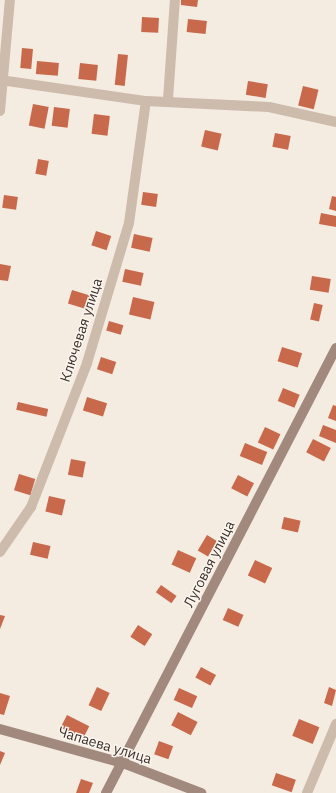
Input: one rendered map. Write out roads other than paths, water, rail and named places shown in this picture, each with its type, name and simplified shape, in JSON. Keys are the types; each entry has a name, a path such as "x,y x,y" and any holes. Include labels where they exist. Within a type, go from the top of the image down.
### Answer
{"street":[{"path":"0,111 1,80 10,0"},
{"path":"168,99 175,0"},
{"path":"1,80 146,101 168,99 269,107 336,122"},
{"name":"Ключевая улица","path":"0,552 31,507 88,363 129,222 146,101"},
{"name":"Луговая улица","path":"106,793 123,763 336,348"},
{"path":"307,793 336,724"},
{"name":"Чапаева улица","path":"0,729 123,763 201,793"}]}
